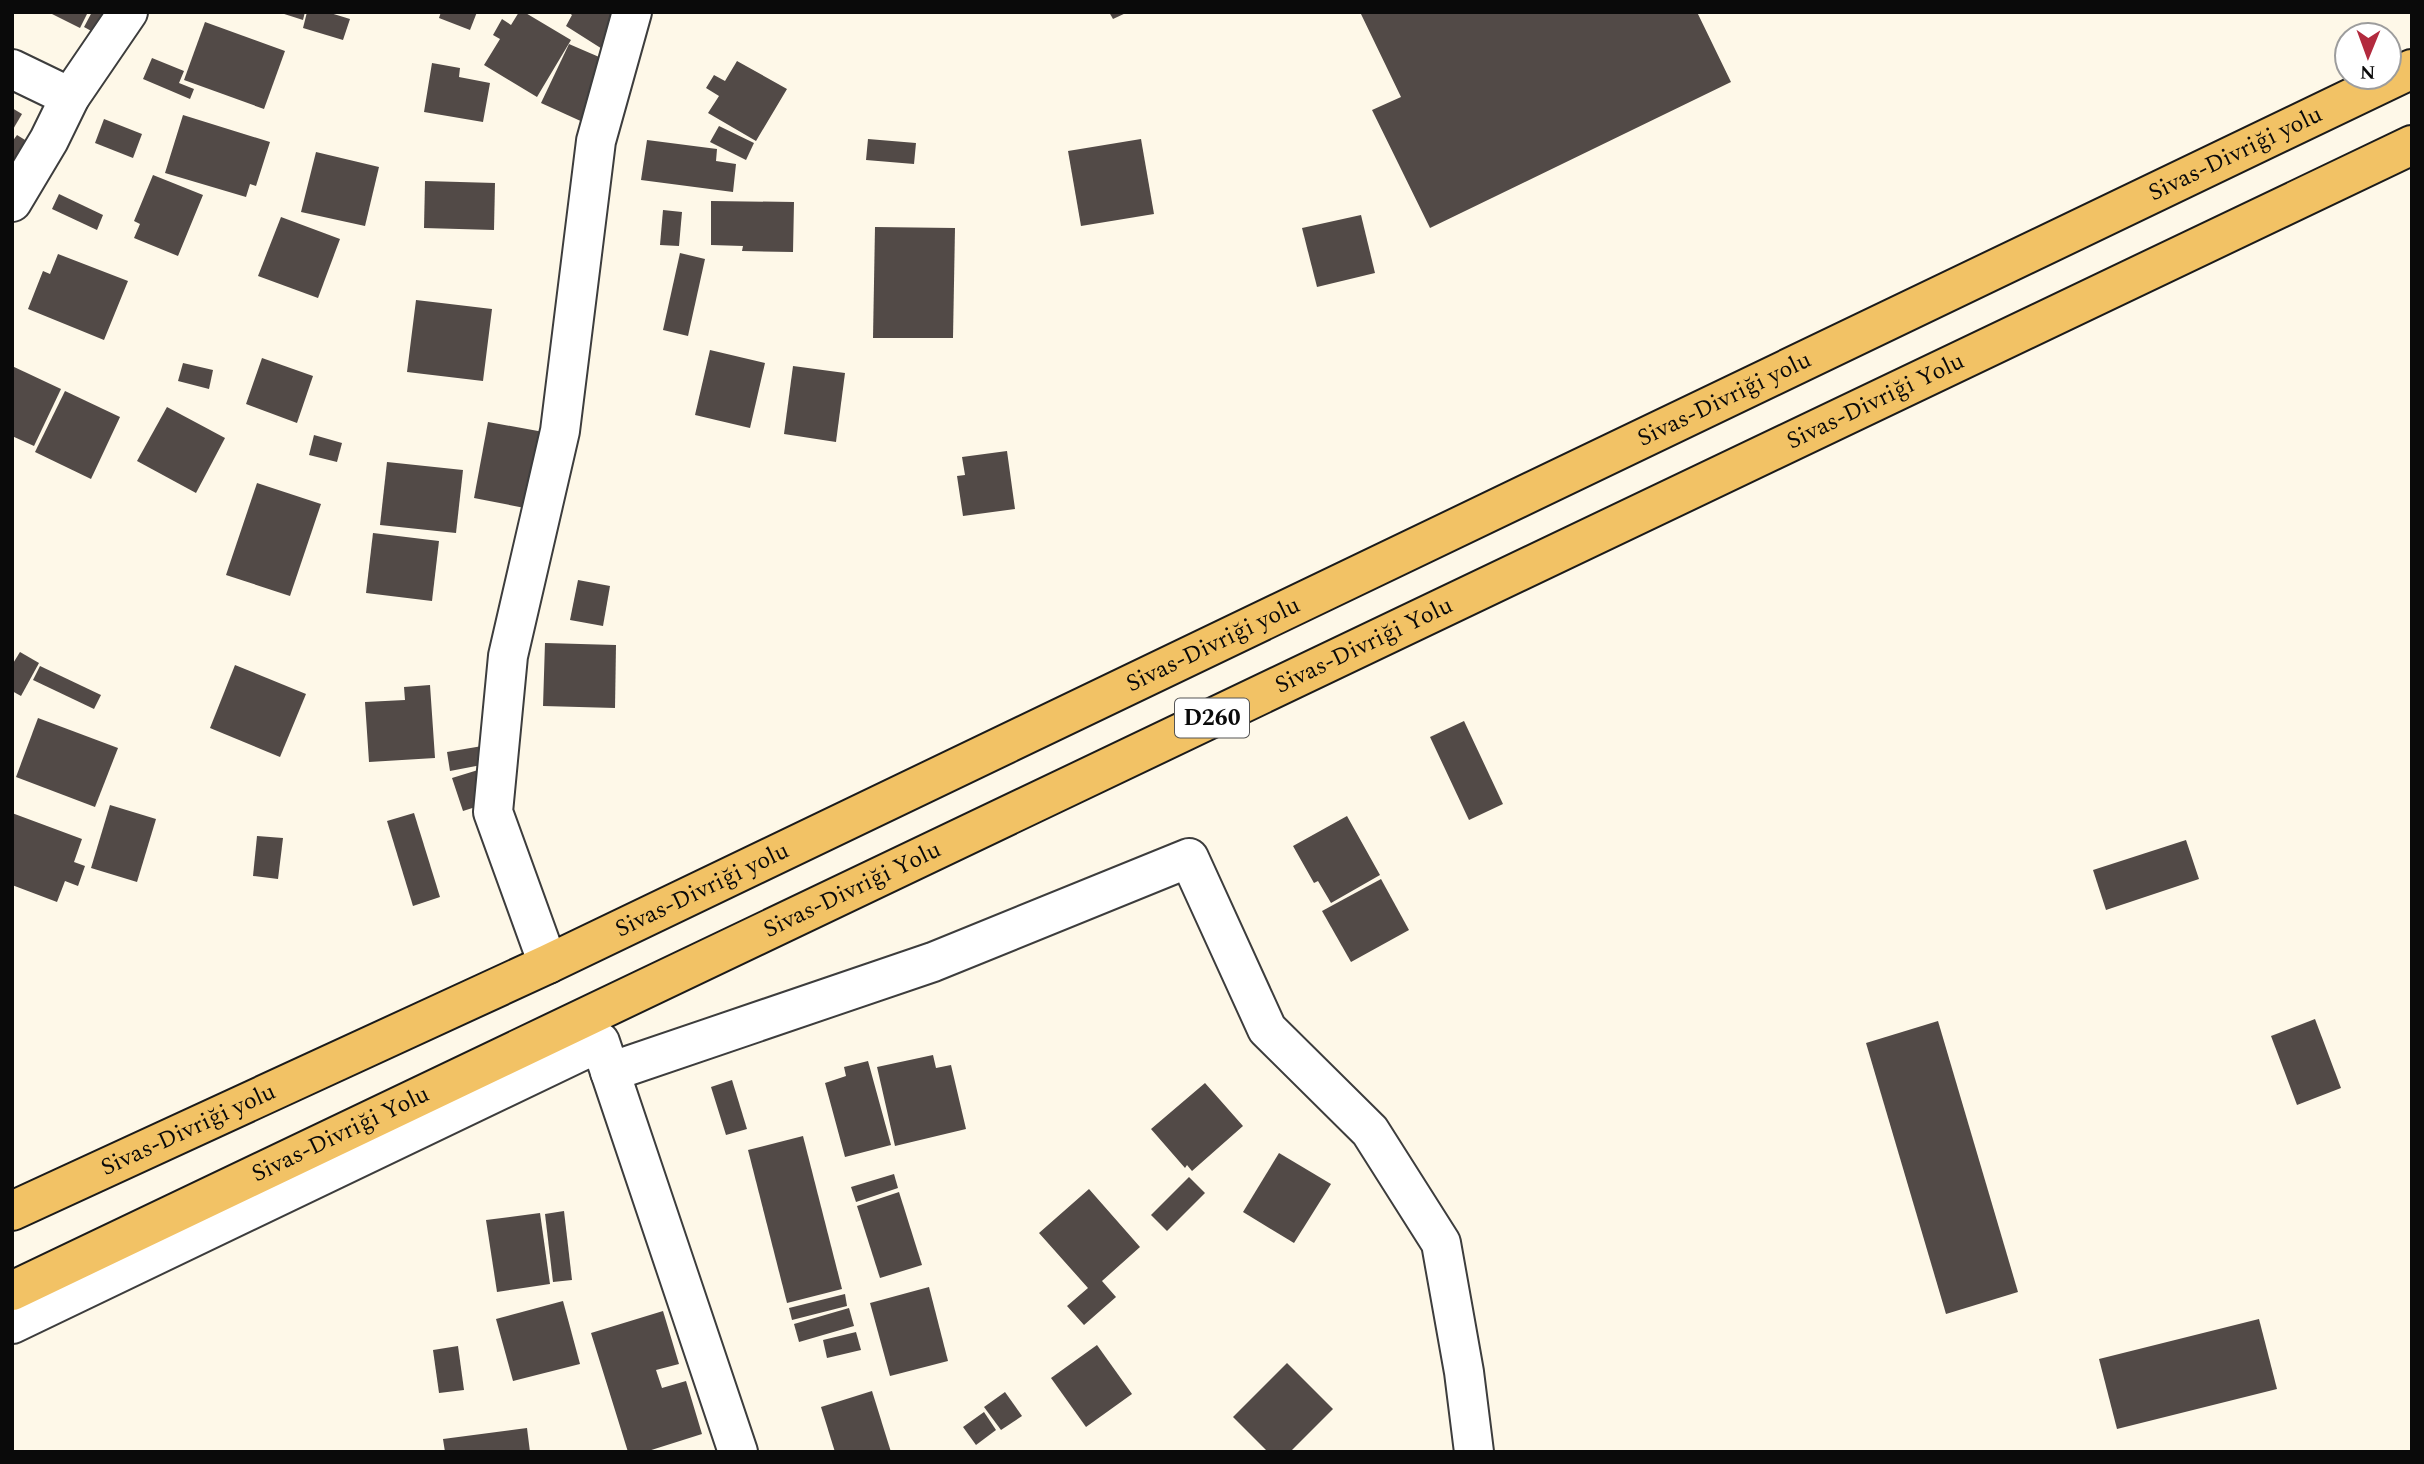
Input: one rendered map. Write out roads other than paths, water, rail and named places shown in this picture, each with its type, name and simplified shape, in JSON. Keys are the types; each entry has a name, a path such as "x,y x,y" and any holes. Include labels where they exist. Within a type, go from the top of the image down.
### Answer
{"main road":[{"name":"Sivas-Divriği yolu","path":"12,1211 548,964 2412,69"},
{"name":"Sivas-Divriği Yolu","path":"12,1291 2412,145"}],"street":[{"path":"12,202 49,141 70,97 128,12"},
{"path":"548,964 493,812 508,656 560,431 596,141 632,12"},
{"path":"12,69 70,97"},
{"path":"610,1072 933,962 1189,858 1267,1029 1370,1130 1441,1243 1464,1372 1474,1452"},
{"path":"12,1324 600,1042 738,1452"}]}
